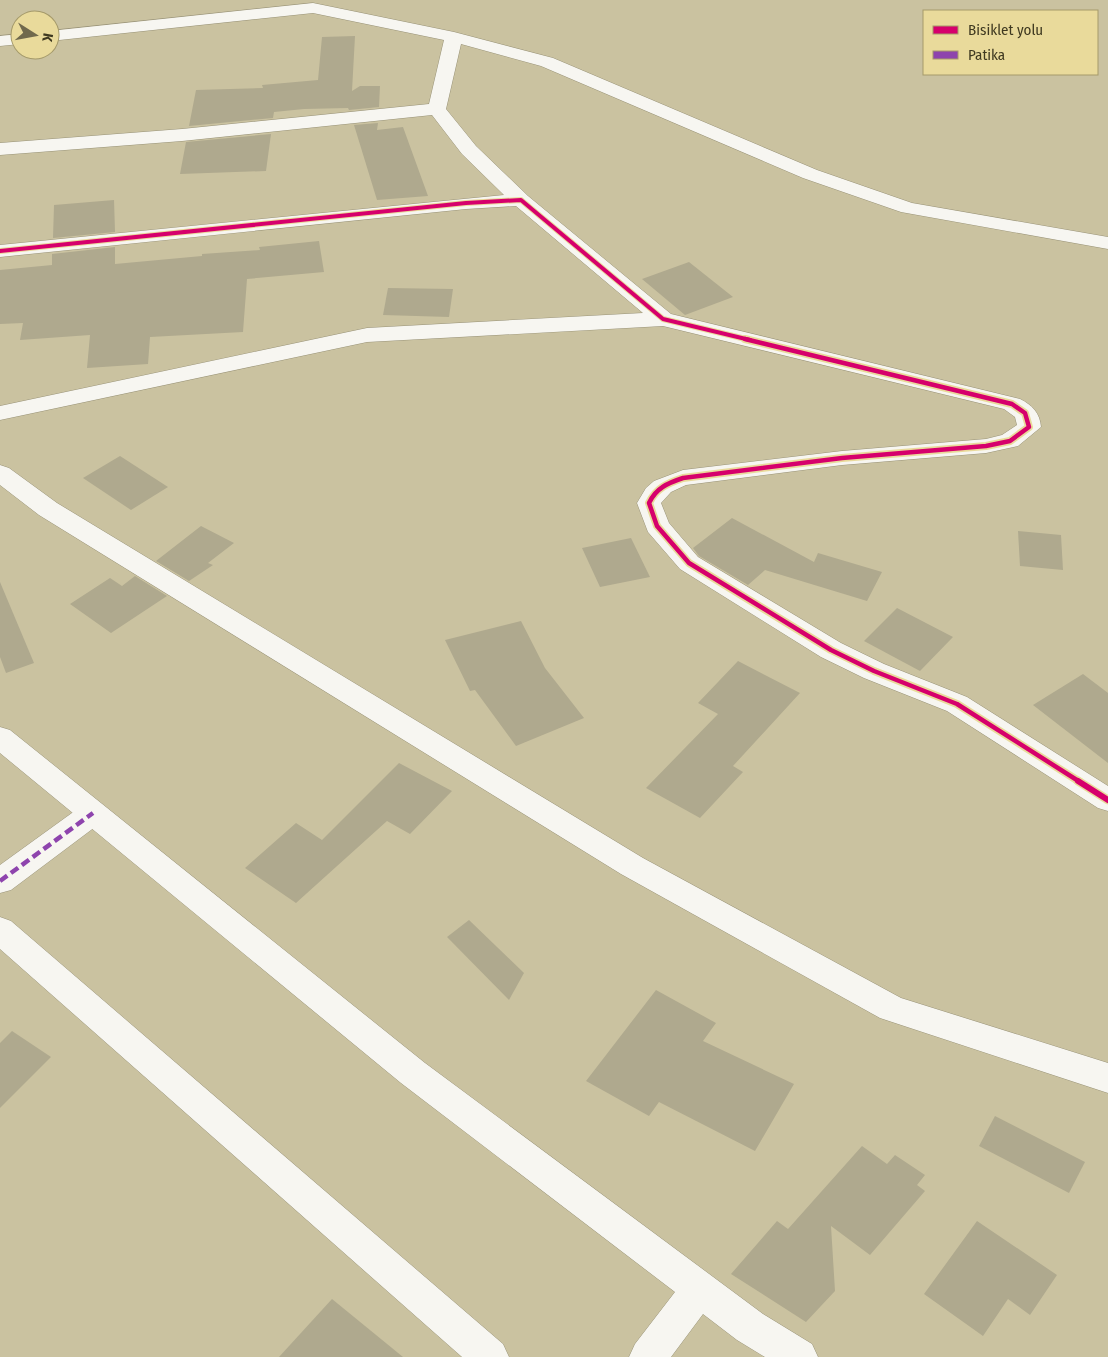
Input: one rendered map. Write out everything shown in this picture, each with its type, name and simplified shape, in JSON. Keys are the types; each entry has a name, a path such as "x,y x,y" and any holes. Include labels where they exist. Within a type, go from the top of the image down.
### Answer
{"street":[{"path":"255,15 273,0"},
{"path":"60,35 313,8 454,37 547,62 810,174 908,208 1108,243"},
{"path":"437,109 454,37"},
{"path":"0,149 182,135 437,109"},
{"path":"437,109 469,150 521,200 663,319"},
{"path":"0,251 466,203 521,200"},
{"path":"0,413 367,335 663,319 996,398 1023,410 1029,418 1030,427 1010,441 986,446 842,458 683,478 659,487 652,494 649,503 657,526 689,563 831,650 874,671 957,704 1108,800"},
{"path":"0,472 56,514 632,866 890,1008 1108,1078"},
{"path":"0,737 413,1073 750,1327 799,1357"},
{"path":"0,881 93,813"},
{"path":"0,930 490,1357"},
{"path":"648,1357 700,1289"}],"building":[{"path":"355,36 352,91 360,86 380,86 379,107 349,110 348,108 304,109 274,112 273,118 189,126 196,90 263,88 262,85 318,80 322,37"},
{"path":"378,123 377,130 403,127 428,196 377,200 354,125"},
{"path":"271,134 266,171 180,174 186,142"},
{"path":"114,200 115,232 53,238 54,205"},
{"path":"319,241 324,272 247,279 243,332 150,337 148,364 87,368 90,335 20,340 23,323 0,324 0,270 52,265 52,254 115,247 115,264 202,256 202,254 260,250 259,247"},
{"path":"689,262 733,297 685,315 642,279"},
{"path":"388,288 453,289 449,317 383,315"},
{"path":"120,456 168,487 131,510 83,478"},
{"path":"732,518 814,562 818,553 882,572 867,601 765,570 748,585 699,556 693,548"},
{"path":"201,526 234,543 208,563 213,565 189,581 156,561"},
{"path":"1018,531 1061,535 1063,570 1020,566"},
{"path":"631,538 650,577 600,587 582,548"},
{"path":"135,576 167,596 111,633 70,604 110,578 122,586"},
{"path":"0,582 34,663 6,673 0,657"},
{"path":"897,608 953,637 920,671 864,641"},
{"path":"521,621 545,668 584,718 516,746 475,690 470,691 445,640"},
{"path":"738,661 800,693 733,766 743,772 700,818 646,788 718,714 698,703"},
{"path":"1083,674 1108,693 1108,763 1033,705"},
{"path":"399,763 452,791 410,834 387,821 296,903 245,868 296,823 322,840"},
{"path":"469,920 524,973 509,1000 447,937"},
{"path":"656,990 716,1023 703,1041 794,1084 755,1151 659,1102 649,1116 586,1081"},
{"path":"12,1031 51,1057 0,1108 0,1043"},
{"path":"995,1116 1085,1162 1069,1193 979,1146"},
{"path":"862,1146 887,1164 895,1155 925,1175 917,1185 925,1191 870,1255 831,1226 835,1291 806,1322 731,1274 777,1221 788,1229"},
{"path":"977,1221 1057,1275 1030,1315 1008,1299 983,1336 924,1294"},
{"path":"332,1299 403,1357 279,1357"}],"marked path":[{"path":"0,881 93,813"}],"cycle path":[{"path":"0,251 466,203 521,200 663,319 1012,404 1025,413 1029,427 1010,441 986,446 842,458 683,478 662,486 649,503 657,526 689,563 831,650 874,671 957,704 1108,800"}]}
